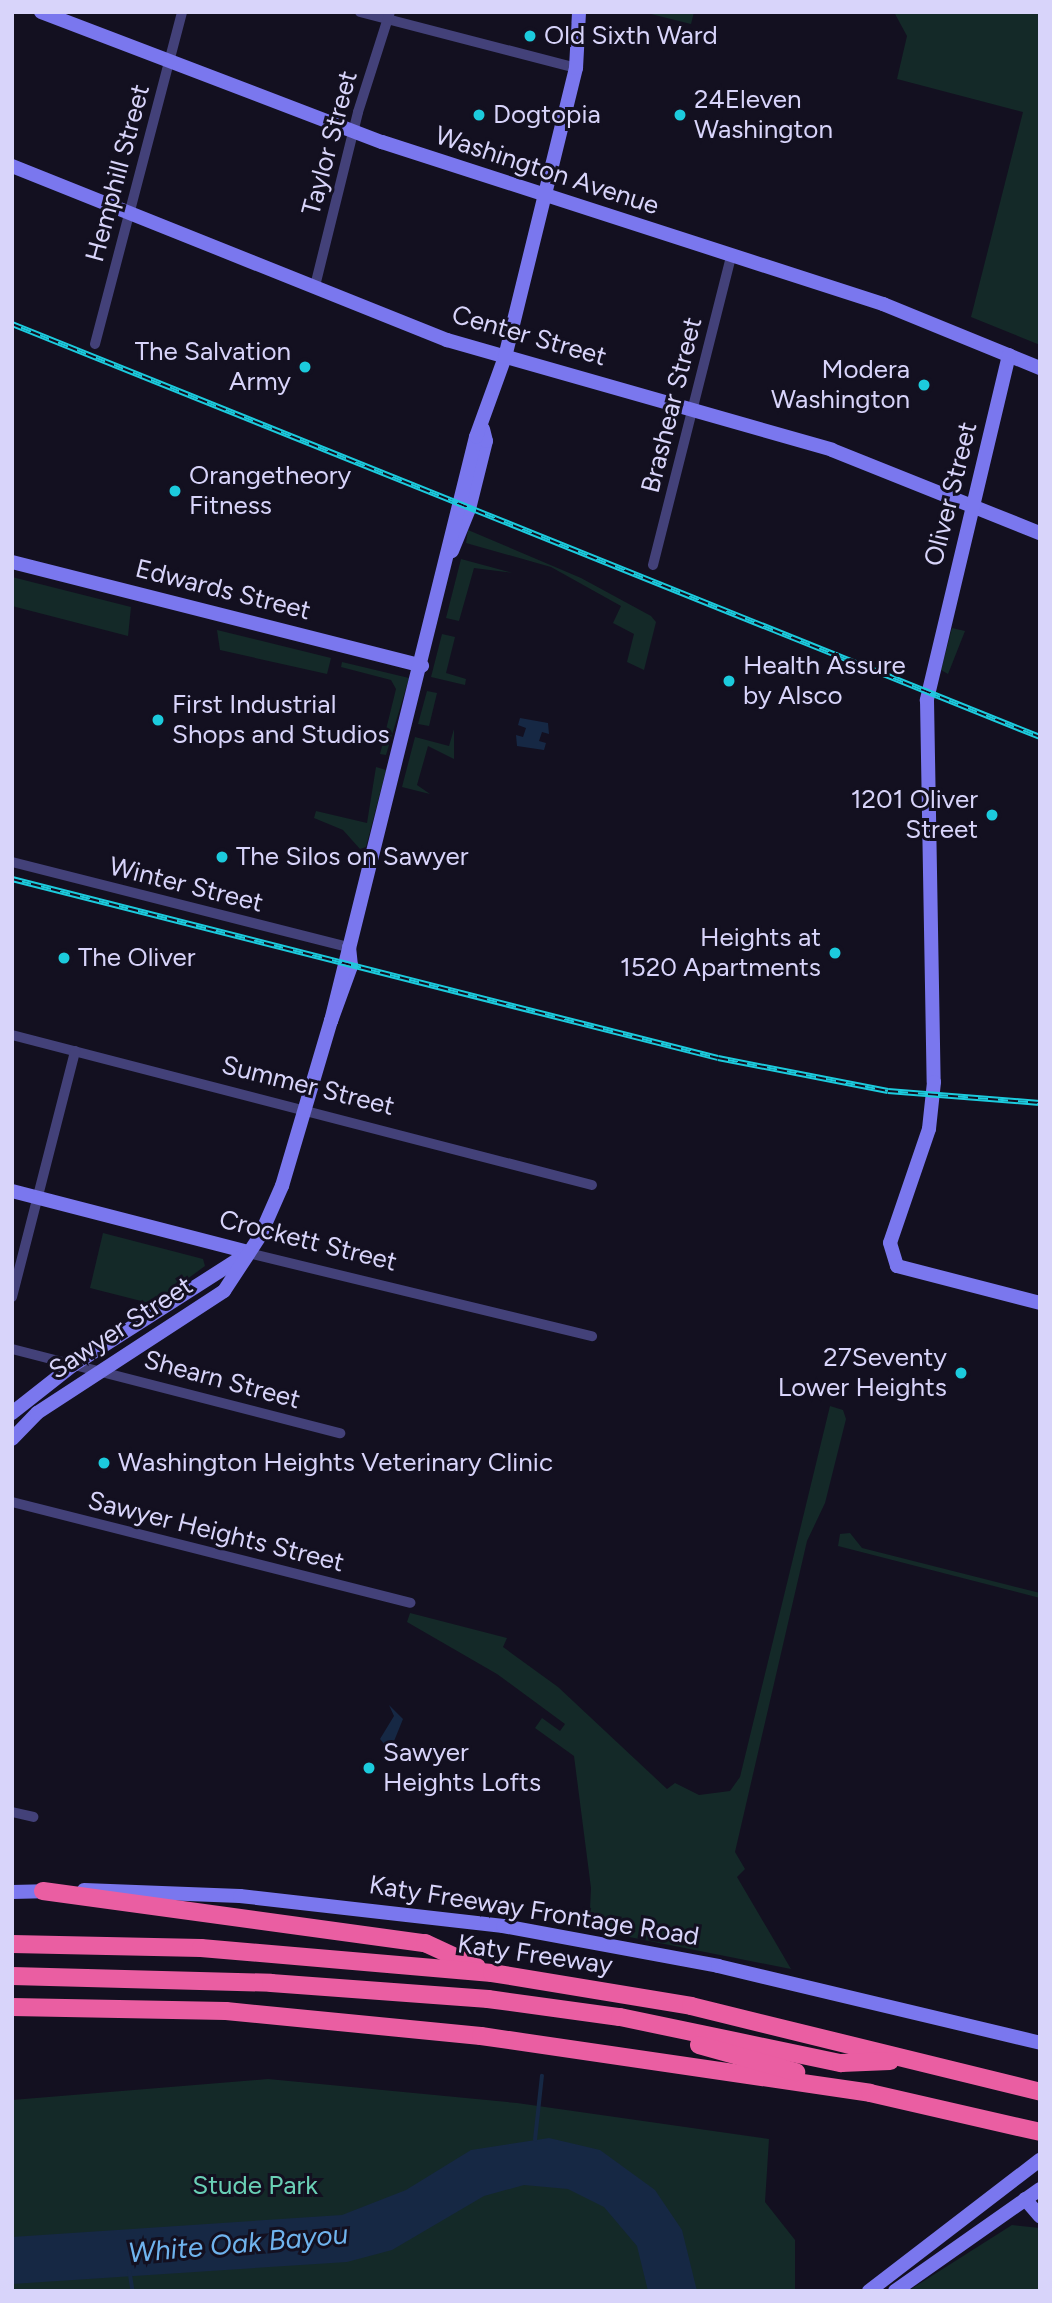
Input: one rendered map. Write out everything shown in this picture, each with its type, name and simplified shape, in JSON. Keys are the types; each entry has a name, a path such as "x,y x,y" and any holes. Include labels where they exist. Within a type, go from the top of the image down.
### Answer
{"highway":[{"path":"43,1891 425,1943 489,1972"},
{"name":"Katy Freeway","path":"12,1944 201,1948 489,1972 691,2006 1040,2092"},
{"path":"12,1976 140,1976 374,1990 620,2017 841,2063 911,2061"},
{"path":"487,2004 704,2046 870,2093 1040,2132"},
{"path":"12,2007 226,2011 481,2036 870,2093"}],"main road":[{"name":"Washington Avenue","path":"41,12 353,132 541,197 883,304 1040,368"},
{"name":"Sawyer Street","path":"12,1439 37,1413 99,1370 224,1291 248,1253 282,1186 331,1021 452,551 460,542 475,486 486,441 483,429 505,357 541,197 576,68 579,12"},
{"name":"Center Street","path":"12,166 315,286 505,357 832,450 1040,533"},
{"name":"Oliver Street","path":"1009,355 940,644 920,697 924,746 929,1028 934,1082 929,1129 890,1243 897,1266 1040,1303"},
{"name":"Edwards Street","path":"12,562 422,666"},
{"name":"Crockett Street","path":"12,1191 248,1253"},
{"name":"Sawyer Street","path":"12,1413 73,1365 248,1253"},
{"name":"Katy Freeway Frontage Road","path":"12,1892 240,1896 503,1926 893,2007 1040,2043"},
{"path":"1025,2199 1035,2163"},
{"path":"869,2291 1035,2163"},
{"path":"895,2291 1040,2189"},
{"path":"1025,2199 1040,2216"}],"street":[{"name":"Hemphill Street","path":"95,344 182,12"},
{"path":"359,12 390,16 576,68"},
{"name":"Taylor Street","path":"315,286 353,132 390,16"},
{"name":"Brashear Street","path":"653,565 731,256"},
{"name":"Winter Street","path":"12,862 349,947"},
{"name":"Summer Street","path":"12,1035 592,1185"},
{"path":"12,1297 75,1051"},
{"name":"Crockett Street","path":"248,1253 592,1336"},
{"name":"Shearn Street","path":"12,1349 340,1433"},
{"name":"Sawyer Heights Street","path":"12,1502 410,1602"},
{"path":"12,1812 33,1817"}],"green space":[{"path":"643,12 694,12 691,24"},
{"path":"894,12 1040,12 1040,345 971,317 1023,112 897,79 907,36"},
{"path":"468,530 581,578 651,616 656,622 644,670 627,662 634,634 613,623 621,606 551,567 466,543"},
{"path":"461,559 513,573 474,568 459,621 446,618"},
{"path":"12,577 131,607 128,636 12,606"},
{"path":"952,628 965,631 948,674 941,670"},
{"path":"217,630 331,658 327,674 220,650"},
{"path":"442,634 455,637 446,673 466,679 465,685 431,677"},
{"path":"342,662 409,678 386,755 380,754 396,689 391,680 341,667"},
{"path":"427,691 437,693 429,726 418,724"},
{"path":"454,729 454,759 428,746 417,785 430,794 402,787 415,737 449,746"},
{"path":"376,767 386,770 366,847 360,849 343,830 314,818 316,811 367,823"},
{"path":"103,1233 203,1259 205,1266 153,1304 90,1288"},
{"path":"830,1406 843,1410 846,1419 825,1503 807,1541 735,1852 745,1869 737,1877 791,1969 589,1929 591,1888 574,1756 535,1728 542,1718 560,1731 565,1724 497,1674 407,1622 410,1613 507,1638 503,1647 558,1687 667,1789 675,1783 699,1795 730,1791 740,1777"},
{"path":"850,1533 862,1548 1040,1593 1040,1598 838,1546 840,1534"},
{"name":"Stude Park","path":"268,2079 517,2103 769,2139 765,2202 795,2240 795,2291 12,2291 12,2100"},
{"path":"1012,2225 1040,2228 1040,2291 908,2291"}],"water":[{"path":"520,718 548,723 549,734 542,732 539,741 546,743 544,750 517,746 516,735 523,737 526,728 518,725"},
{"path":"389,1705 403,1719 390,1751 380,1739 394,1716"},
{"name":"White Oak Bayou","path":"549,2138 600,2150 655,2190 682,2230 697,2291 648,2291 637,2246 604,2207 568,2189 524,2185 484,2196 392,2250 347,2262 12,2284 12,2237 342,2215 406,2190 471,2150"}],"waterway":[{"path":"535,2140 542,2076"},
{"name":"White Oak Bayou","path":"130,2272 133,2291"}],"railway":[{"path":"12,324 1040,737"},
{"path":"12,879 718,1058 888,1091 1040,1103"}],"place":[{"name":"Old Sixth Ward","path":"530,36"},
{"name":"Dogtopia","path":"479,115"},
{"name":"24Eleven Washington","path":"680,115"},
{"name":"The Salvation Army","path":"305,367"},
{"name":"Modera Washington","path":"924,385"},
{"name":"Orangetheory Fitness","path":"175,491"},
{"name":"Health Assure by Alsco","path":"729,681"},
{"name":"First Industrial Shops and Studios","path":"158,720"},
{"name":"1201 Oliver Street","path":"992,815"},
{"name":"The Silos on Sawyer","path":"222,857"},
{"name":"Heights at 1520 Apartments","path":"835,953"},
{"name":"The Oliver","path":"64,958"},
{"name":"27Seventy Lower Heights","path":"961,1373"},
{"name":"Washington Heights Veterinary Clinic","path":"104,1463"},
{"name":"Sawyer Heights Lofts","path":"369,1768"}]}
